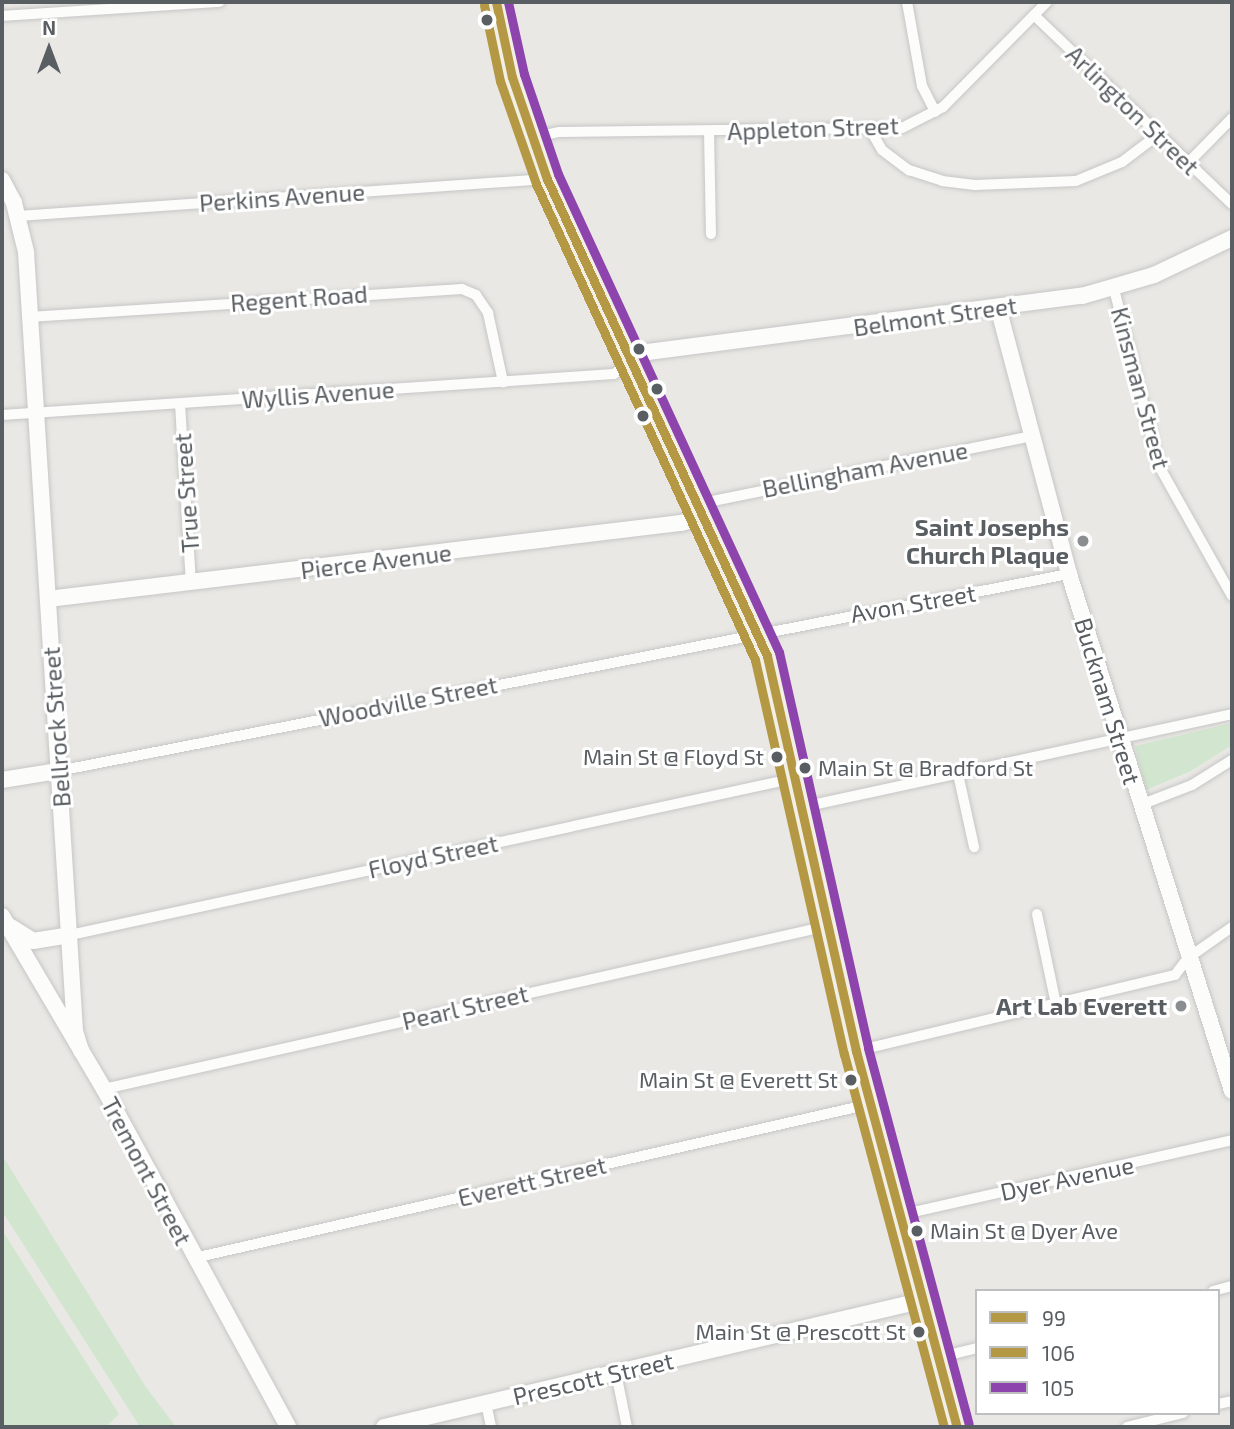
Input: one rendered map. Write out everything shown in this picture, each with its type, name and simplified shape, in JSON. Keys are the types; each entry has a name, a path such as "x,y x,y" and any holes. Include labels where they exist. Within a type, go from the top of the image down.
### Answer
{"main road":[{"path":"496,2 531,138 547,179 630,362 758,631 803,807 856,1051 941,1357 957,1427"}],"street":[{"path":"12,2 7,15 220,2"},
{"path":"907,2 922,86 935,112"},
{"name":"Appleton Street","path":"531,138 555,132 872,131 902,128 935,112 1047,2"},
{"name":"Arlington Street","path":"1034,15 1232,205"},
{"path":"1188,163 1232,118"},
{"path":"709,131 711,233"},
{"path":"872,131 882,150 909,170 942,181 975,185 1083,179 1122,162 1159,134"},
{"name":"Perkins Avenue","path":"18,216 547,179"},
{"name":"Bellrock Street","path":"2,180 18,216 26,252 75,1031 81,1051"},
{"name":"Belmont Street","path":"630,362 648,352 998,307 1114,289 1232,238"},
{"name":"Regent Road","path":"29,317 462,289 476,295 488,313 503,382"},
{"name":"Kinsman Street","path":"1114,289 1159,466 1232,596"},
{"name":"Bucknam Street","path":"998,307 1069,574 1188,958 1227,1057 1232,1091"},
{"name":"Wyllis Avenue","path":"2,415 35,407 180,404 614,374 630,362"},
{"name":"True Street","path":"180,404 191,582"},
{"name":"Bellingham Avenue","path":"701,510 1032,436"},
{"name":"Pierce Avenue","path":"48,599 681,523 701,510"},
{"name":"Avon Street","path":"758,631 1069,574"},
{"name":"Woodville Street","path":"58,771 758,631"},
{"path":"803,807 1232,713"},
{"path":"1140,805 1192,785 1232,760"},
{"path":"2,780 58,771"},
{"path":"958,774 974,847"},
{"name":"Floyd Street","path":"70,934 796,778"},
{"path":"1037,914 1056,1004"},
{"name":"Tremont Street","path":"2,916 18,934 33,941 70,934"},
{"name":"Tremont Street","path":"2,916 104,1089 288,1427"},
{"name":"Pearl Street","path":"104,1089 827,926"},
{"path":"856,1051 1175,975 1188,958 1232,927"},
{"name":"Everett Street","path":"194,1258 870,1104"},
{"name":"Dyer Avenue","path":"901,1215 1232,1140"},
{"name":"Prescott Street","path":"384,1427 924,1300"},
{"path":"941,1357 975,1348"},
{"path":"616,1373 627,1427"},
{"path":"486,1403 491,1427"},
{"path":"1127,1427 1175,1415"}],"green space":[{"path":"1232,723 1232,745 1191,771 1146,790 1135,746"},
{"path":"2,1155 146,1387 176,1427 140,1427 2,1211"},
{"path":"2,1230 119,1414 106,1427 2,1427"}],"transit line":[{"name":"99","path":"496,2 512,77 547,179 767,656 856,1051 957,1427"},
{"name":"105","path":"508,2 524,74 558,174 779,652 868,1048 969,1424"},
{"name":"106","path":"484,5 500,81 536,184 755,660 844,1054 944,1427"}],"place":[{"name":"Saint Josephs Church Plaque","path":"1083,541"},
{"name":"Main St @ Floyd St","path":"777,757"},
{"name":"Main St @ Bradford St","path":"805,768"},
{"name":"Art Lab Everett","path":"1181,1006"},
{"name":"Main St @ Everett St","path":"851,1080"},
{"name":"Main St @ Dyer Ave","path":"917,1231"},
{"name":"Main St @ Prescott St","path":"919,1332"}]}
